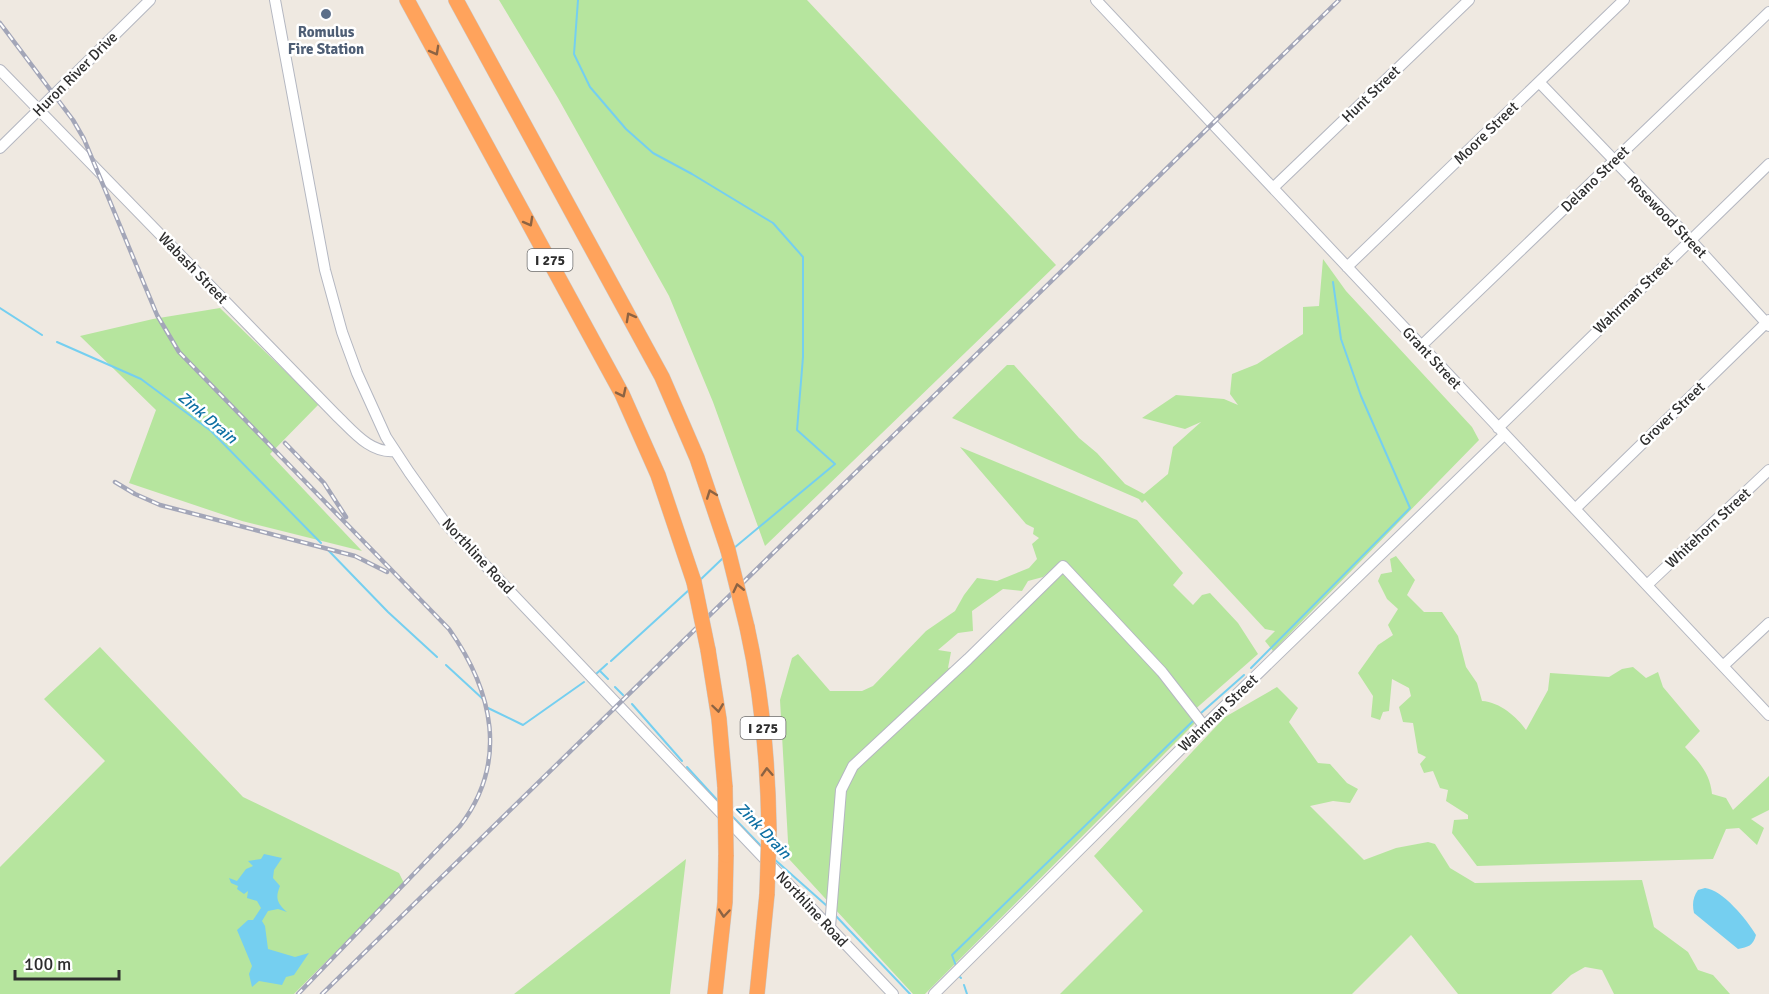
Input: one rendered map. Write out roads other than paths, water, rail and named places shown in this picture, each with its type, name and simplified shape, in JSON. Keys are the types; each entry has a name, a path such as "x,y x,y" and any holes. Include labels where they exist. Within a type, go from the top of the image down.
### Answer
{"highway":[{"name":"I 275","path":"407,0 622,394 662,484 694,582 719,719 725,787 725,902 715,994"},
{"name":"I 275","path":"456,0 662,377 698,458 728,550 747,627 763,719 770,830 767,894 757,994"}],"street":[{"name":"Huron River Drive","path":"0,148 150,0"},
{"name":"Northline Road","path":"275,0 330,291 357,373 386,437 447,524 893,994"},
{"name":"Grant Street","path":"1096,0 1769,715"},
{"name":"Hunt Street","path":"1273,188 1468,0"},
{"name":"Moore Street","path":"1347,267 1624,0"},
{"name":"Delano Street","path":"1421,346 1769,12"},
{"name":"Wabash Street","path":"0,70 366,444 378,450 395,451"},
{"name":"Rosewood Street","path":"1539,82 1768,323"},
{"name":"Wahrman Street","path":"934,994 1769,164"},
{"name":"Grover Street","path":"1575,509 1768,323"},
{"name":"Whitehorn Street","path":"1647,585 1769,470"},
{"path":"830,927 841,790 853,766 968,659 1063,566 1161,672 1204,726"},
{"path":"1723,666 1769,623"}],"water":[{"path":"264,854 282,858 274,870 273,878 280,886 278,900 287,912 278,909 268,911 262,921 265,926 268,949 295,957 309,953 294,975 286,977 282,985 259,981 252,987 249,974 252,966 237,930 248,920 253,920 261,908 257,901 247,898 248,891 244,894 237,889 238,886 231,883 229,878 237,881 246,869 253,866 248,861 261,859"},
{"path":"1705,888 1727,900 1747,922 1756,935 1750,945 1738,949 1694,913 1695,895 1698,890"}],"waterway":[{"path":"578,0 574,54 590,87 626,129 653,153 773,223 803,257 803,357 797,430 835,464 734,548"},
{"path":"1251,668 1410,508 1361,396 1341,339 1333,282"},
{"name":"Zink Drain","path":"0,308 42,335"},
{"name":"Zink Drain","path":"57,342 141,379 211,431 321,543"},
{"name":"Zink Drain","path":"328,550 388,612 437,657"},
{"path":"699,581 723,558"},
{"path":"611,661 690,589"},
{"name":"Zink Drain","path":"596,674 607,664"},
{"name":"Zink Drain","path":"446,665 484,700"},
{"name":"Zink Drain","path":"600,671 608,679"},
{"path":"1201,713 1244,675"},
{"name":"Zink Drain","path":"488,708 523,725 584,682"},
{"name":"Zink Drain","path":"615,687 623,695"},
{"name":"Zink Drain","path":"632,704 682,761"},
{"path":"956,966 952,955 1195,719"},
{"name":"Zink Drain","path":"687,767 719,802"},
{"name":"Zink Drain","path":"731,815 763,848"},
{"name":"Zink Drain","path":"773,858 827,906"},
{"name":"Zink Drain","path":"835,915 910,994"},
{"path":"964,985 967,994"}],"railway":[{"path":"322,994 1339,0"},
{"path":"0,23 73,120 84,139 157,315 179,352 449,629 476,677 485,702 490,752 485,777 475,802 460,826 298,994"},
{"path":"285,443 324,483 346,517"},
{"path":"115,482 160,505 355,556 387,572"}],"place":[{"name":"Romulus Fire Station","path":"326,14"}]}
